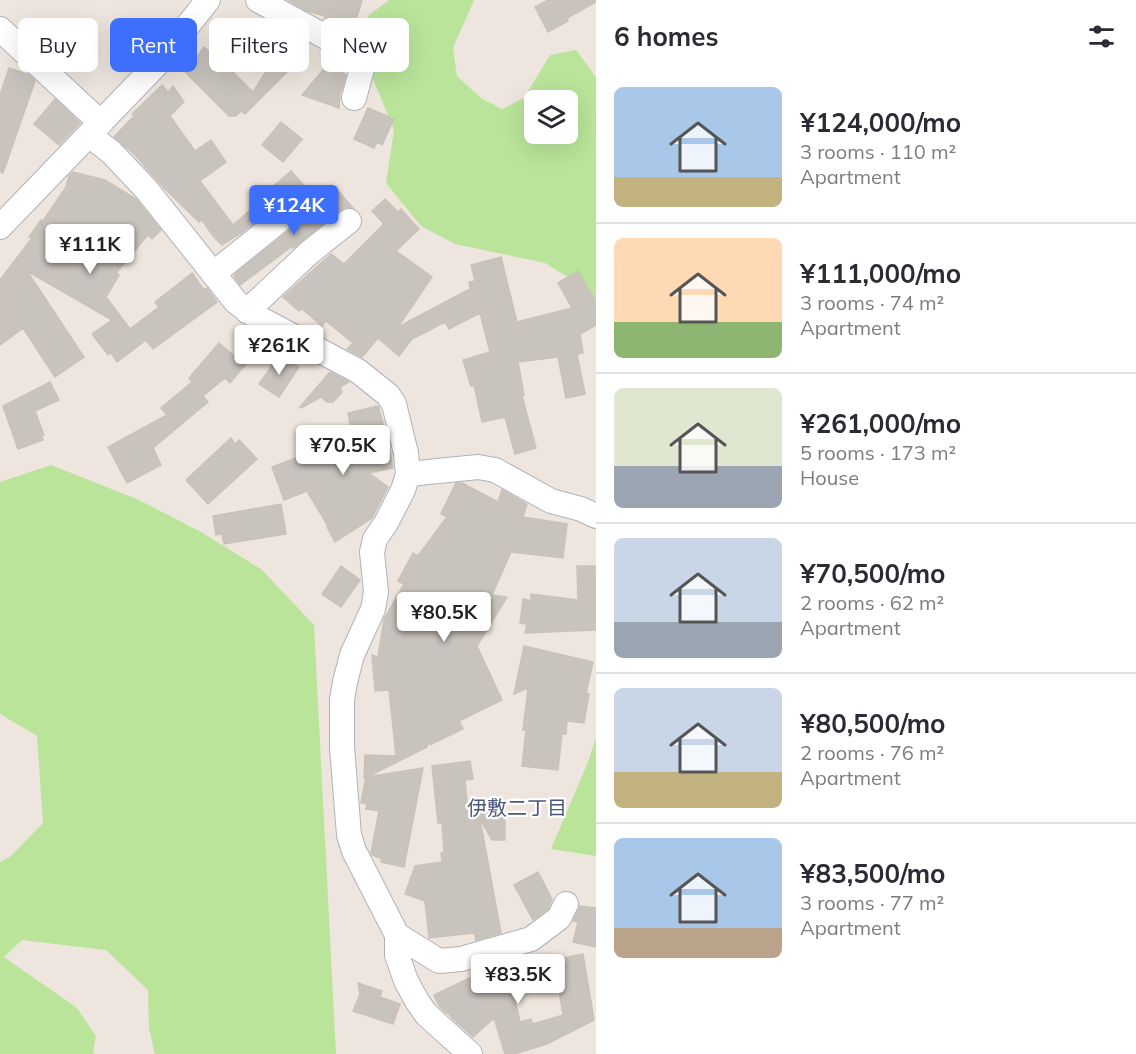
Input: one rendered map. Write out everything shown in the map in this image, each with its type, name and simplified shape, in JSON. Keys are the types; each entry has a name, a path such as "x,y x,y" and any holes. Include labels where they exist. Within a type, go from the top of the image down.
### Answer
{"street":[{"path":"0,227 158,63 208,0"},
{"path":"258,0 357,54 363,65 354,98"},
{"path":"0,29 95,129 111,152 146,189 236,302 358,371 388,395 394,404 406,453 408,474 403,490 375,540 372,552 376,592 373,609 352,656 345,682 342,747 349,835 354,851 397,935 397,955 406,981 417,1001 426,1014 470,1054"},
{"path":"213,274 302,203"},
{"path":"247,310 310,252 349,221"},
{"path":"408,474 478,467 495,470 551,501 581,509 596,516"},
{"path":"397,935 439,962 460,959 531,939 560,918 566,904"}],"green space":[{"path":"389,0 474,0 453,48 457,76 481,98 502,109 524,98 524,144 578,144 578,90 529,90 550,55 576,50 596,77 596,302 579,284 545,263 455,244 421,226 386,183 394,130 370,72 409,72 409,18 368,18"},
{"path":"51,465 139,500 201,532 261,569 314,625 336,1054 155,1054 149,1028 148,990 106,950 22,940 4,957 77,1008 96,1036 93,1054 0,1054 0,862 10,857 43,823 37,736 0,714 0,482"},
{"path":"596,737 596,856 551,849 588,762"}],"building":[{"path":"288,0 362,0 357,18 324,18 325,16 307,11"},
{"path":"548,0 596,0 596,2 567,18 568,21 548,32 535,7"},
{"path":"204,47 209,51 209,72 233,72 253,92 266,72 287,72 245,114 241,111 236,116 229,116 185,72 197,72 197,56"},
{"path":"9,68 29,75 35,81 3,173 0,172 0,95"},
{"path":"321,72 341,72 346,75 340,94 339,108 302,95"},
{"path":"162,85 168,92 173,86 184,102 170,116 195,151 211,140 226,162 200,181 233,225 291,171 308,190 299,189 292,192 241,233 222,245 202,220 199,222 163,187 134,154 114,137 134,116 132,114"},
{"path":"55,99 80,123 59,145 34,124"},
{"path":"368,108 394,119 382,145 377,142 374,148 354,139"},
{"path":"281,122 302,139 283,162 262,145"},
{"path":"73,172 105,180 136,199 161,230 152,239 148,235 116,273 119,275 106,297 130,329 159,307 155,302 192,273 204,290 207,288 217,302 153,349 146,340 117,362 111,353 108,355 92,334 112,320 27,271 84,357 55,377 23,328 0,345 0,280 32,238 29,237 41,220 43,221 66,187 69,176"},
{"path":"339,192 353,208 346,207 340,210 293,248 291,247 240,285 234,276 236,273 310,214 315,200 312,195 324,207"},
{"path":"385,199 398,212 401,209 419,229 396,251 432,277 398,327 470,289 469,282 475,281 471,265 501,257 517,322 572,308 558,283 578,271 596,302 596,325 580,334 583,353 577,354 585,394 566,398 558,357 518,362 524,395 522,396 536,448 515,454 505,417 482,422 474,385 471,386 463,360 490,352 480,313 449,329 445,322 412,339 399,356 378,338 362,357 347,349 353,343 326,321 322,326 301,308 299,311 283,297 331,254 344,264 384,224 372,211"},
{"path":"219,343 245,365 230,383 225,378 203,396 208,402 153,448 161,465 127,483 108,447 167,415 161,408 192,382 189,378"},
{"path":"280,354 299,367 279,397 259,384"},
{"path":"330,372 349,382 340,387 342,392 333,402 327,402 321,397 301,408 300,407"},
{"path":"50,382 59,400 35,411 44,435 41,435 43,440 18,449 3,406"},
{"path":"378,406 393,468 369,473 388,487 372,518 335,542 307,491 284,500 272,467 307,454 309,460 354,443 348,413"},
{"path":"231,438 235,444 239,440 257,459 208,504 186,480"},
{"path":"456,483 462,483 498,502 502,490 527,504 523,517 567,524 563,558 511,552 492,595 507,597 477,646 502,700 459,721 463,729 430,745 429,738 427,747 367,777 423,768 404,867 381,862 382,859 372,855 379,811 366,809 367,804 361,803 366,777 364,778 365,755 396,756 389,690 375,691 372,655 378,657 384,619 404,584 398,581 413,553 418,556 447,517 441,514"},
{"path":"281,504 286,534 224,544 222,534 216,535 213,516"},
{"path":"341,566 360,580 341,607 322,594"},
{"path":"577,566 595,566 596,630 525,633 527,624 520,623 523,599 531,601 531,594 578,600"},
{"path":"524,646 593,662 586,693 589,694 584,723 567,721 566,734 562,734 558,770 522,766 528,688 514,694"},
{"path":"470,761 473,779 465,780 468,812 505,811 505,840 492,840 480,819 501,933 476,940 474,933 429,938 425,901 405,894 415,866 442,862 441,853 444,852 442,823 438,823 432,766"},
{"path":"538,872 552,899 548,909 533,920 514,885"},
{"path":"580,906 596,908 596,947 573,942 578,922 573,921"},
{"path":"583,954 594,1020 547,1044 514,1054 505,1054 494,1018 473,1037 439,1006 434,995 474,976 472,971 507,961 507,963 515,961 518,980 511,982 520,1022 531,1019 533,1024 563,1015 554,960"},
{"path":"358,983 382,991 380,997 400,1004 393,1024 353,1011 360,994"}],"district":[{"name":"伊敷二丁目","path":"517,808"}]}
